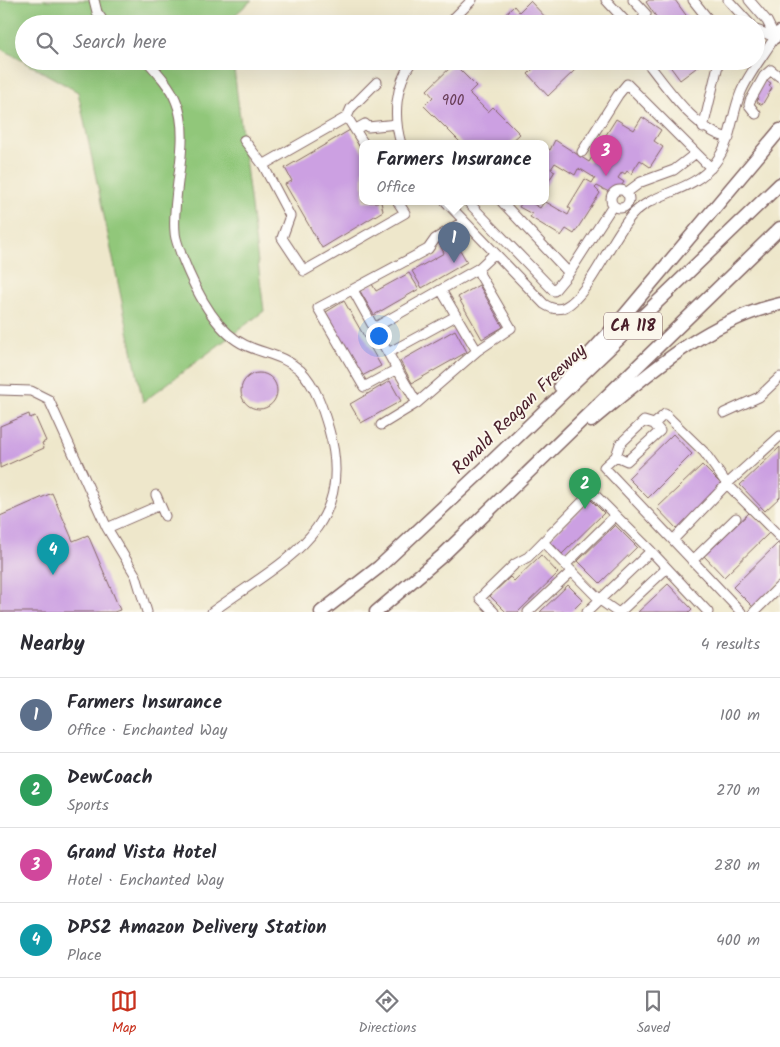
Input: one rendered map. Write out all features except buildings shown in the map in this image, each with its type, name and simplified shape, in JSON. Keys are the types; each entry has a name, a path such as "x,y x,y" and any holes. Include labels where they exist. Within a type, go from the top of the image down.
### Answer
{"highway":[{"path":"485,468 617,324 780,130"},
{"name":"Ronald Reagan Freeway","path":"321,612 378,567 485,468 780,184"},
{"name":"CA 118","path":"376,612 442,556 780,228"},
{"path":"526,474 664,362 698,338 731,321 780,304"}],"street":[{"path":"94,0 99,15"},
{"path":"457,15 472,0"},
{"path":"606,0 620,15"},
{"path":"633,0 645,15"},
{"path":"693,0 705,15"},
{"path":"728,0 742,15"},
{"path":"749,0 762,15"},
{"path":"765,19 778,34"},
{"path":"765,32 778,34"},
{"path":"765,54 778,34"},
{"path":"155,70 176,101 180,117 180,156 175,233 192,282 210,311 235,339 245,345 278,355 299,370 317,394 335,450 337,481 334,499 313,535 281,563 212,612"},
{"path":"400,140 397,124 397,101 401,83 408,70"},
{"path":"653,70 672,95 704,128 719,136 729,138"},
{"path":"704,128 717,70"},
{"path":"449,205 544,304 553,309 564,308 582,291 632,215 653,201 692,183 710,168 722,152 729,138 741,91 755,70"},
{"path":"756,114 749,105 750,100 764,76 771,70 780,77"},
{"path":"263,165 347,117 351,108 377,82"},
{"path":"582,152 627,84 710,168"},
{"path":"347,117 362,140"},
{"path":"356,129 360,131 366,130 368,127 397,124"},
{"path":"244,140 263,165 290,216 282,238 304,270 405,213 400,205"},
{"path":"626,193 642,182 674,170 696,154"},
{"path":"626,206 618,208 613,205 610,199 612,193 621,190 626,193 628,198 626,206 632,215"},
{"path":"472,205 554,291 569,273 613,205"},
{"path":"505,205 569,273"},
{"path":"397,369 364,387 318,308 428,249 435,239 464,221"},
{"path":"374,328 479,268 495,253"},
{"path":"381,425 417,403 477,351 510,328 480,275 479,268"},
{"path":"353,290 417,403"},
{"path":"441,290 477,351"},
{"path":"388,353 456,316"},
{"path":"724,413 759,397 780,377"},
{"path":"0,390 31,391 49,400 107,528 136,576 147,612"},
{"path":"654,424 665,414 704,452 728,484 780,536"},
{"path":"616,456 627,462 660,430 654,424 644,421 620,444 616,456 604,467 741,612"},
{"path":"673,540 728,484 780,436"},
{"path":"494,612 480,598 515,564 528,557 592,492 668,568 708,612"},
{"path":"156,495 165,516"},
{"path":"107,528 160,505"},
{"path":"528,612 615,516"},
{"path":"692,561 736,518"},
{"path":"543,542 600,600 619,612 668,568"},
{"path":"587,612 651,551"},
{"path":"754,612 780,586"}],"green space":[{"path":"0,0 252,0 235,15 15,15 15,56 0,48"},
{"path":"39,70 234,70 264,311 143,402 78,92"}],"place":[{"name":"Grand Vista Hotel","path":"606,176"},
{"name":"Farmers Insurance","path":"454,263"},
{"name":"DewCoach","path":"585,509"},
{"name":"DPS2 Amazon Delivery Station","path":"53,575"}]}
